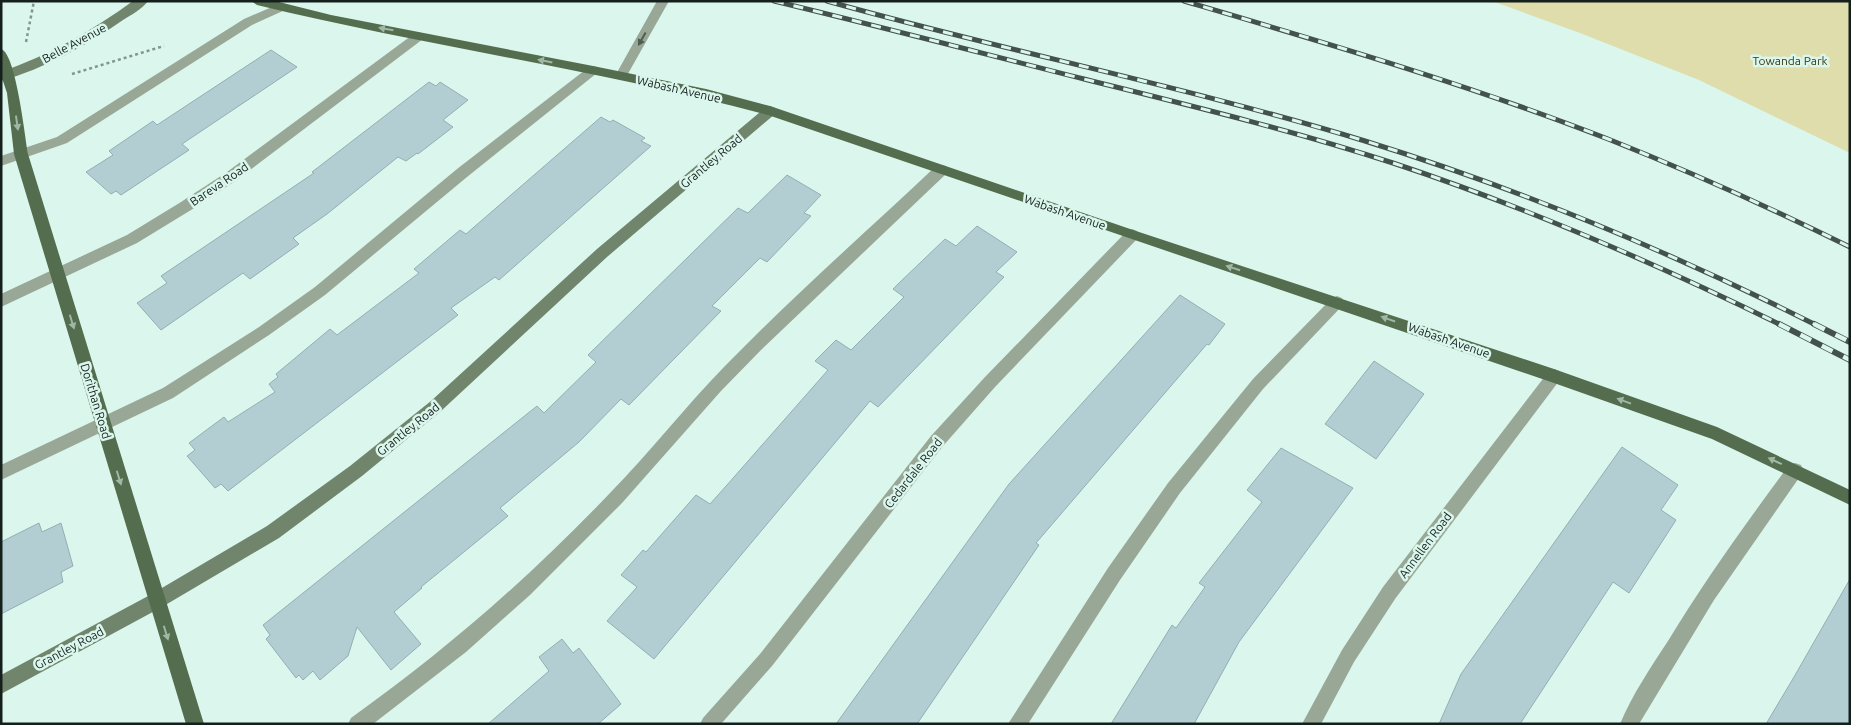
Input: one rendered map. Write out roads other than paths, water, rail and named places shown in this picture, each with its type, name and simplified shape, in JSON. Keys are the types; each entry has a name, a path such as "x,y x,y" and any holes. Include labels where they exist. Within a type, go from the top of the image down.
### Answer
{"main road":[{"name":"Wabash Avenue","path":"257,1 331,19 706,94 770,111 1132,235 1337,302 1718,434 1796,470 1850,498"},
{"path":"1,53 4,76"},
{"name":"Dorithan Road","path":"4,76 12,94 22,154 195,724"}],"street":[{"name":"Belle Avenue","path":"4,76 59,54 97,32 142,1"},
{"path":"621,76 663,1"},
{"path":"1,161 48,146 75,133 248,22 282,7"},
{"name":"Bareva Road","path":"1,301 58,276 132,239 232,176 419,36"},
{"path":"1,473 168,393 220,361 304,302 462,173 593,70"},
{"name":"Grantley Road","path":"1,684 156,600 272,532 356,471 436,406 602,252 770,111"},
{"path":"357,724 464,643 536,580 616,497 736,365 785,316 941,170"},
{"name":"Cedardale Road","path":"709,724 766,660 937,441 990,382 1132,235"},
{"path":"1017,724 1114,574 1174,488 1258,384 1337,302"},
{"name":"Annellen Road","path":"1310,724 1348,656 1389,593 1554,376"},
{"path":"1629,724 1656,675 1741,547 1796,470"}],"railway":[{"path":"774,1 1239,118 1393,163 1492,198 1590,237 1781,325"},
{"path":"827,1 1231,103 1365,141 1423,160 1538,201 1650,247 1816,325"},
{"path":"1184,1 1398,66 1556,119 1700,177 1850,247"},
{"path":"1781,325 1850,360"},
{"path":"1816,325 1850,342"}],"park label":[{"name":"Towanda Park","path":"1790,60"}]}
